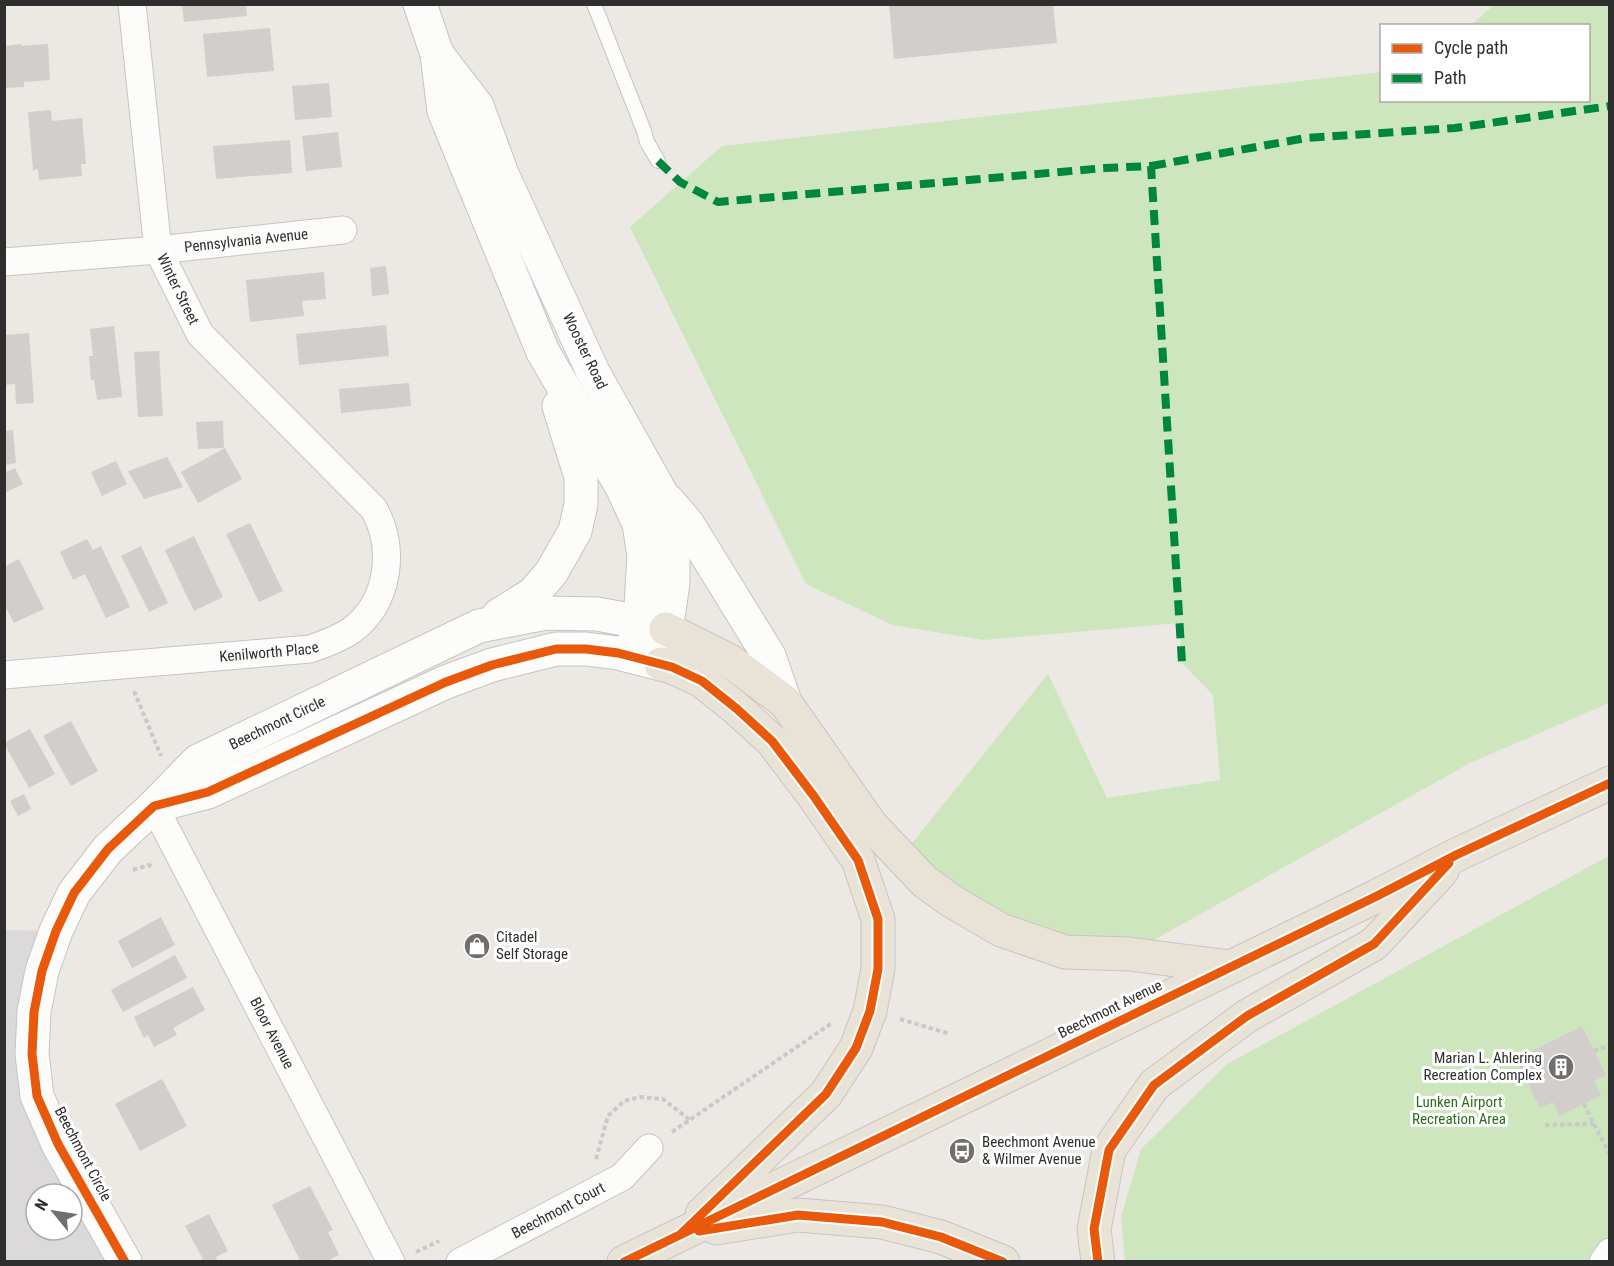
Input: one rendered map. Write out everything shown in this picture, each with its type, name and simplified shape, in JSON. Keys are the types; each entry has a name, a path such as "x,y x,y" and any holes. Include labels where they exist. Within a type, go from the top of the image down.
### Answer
{"highway":[{"path":"653,626 730,661 785,702 871,825 925,882 953,902 1001,930 1065,952 1129,954 1230,967"},
{"path":"646,660 672,667 702,681 738,709 772,741 858,860 879,919 878,969 870,1011 856,1048 826,1094 681,1234"},
{"name":"Beechmont Avenue","path":"624,1262 1377,896 1456,855 1610,783"},
{"path":"1098,1262 1094,1229 1109,1150 1154,1085 1247,1016 1374,944 1456,855"},
{"path":"681,1234 798,1215 882,1222 941,1237 1003,1262"}],"street":[{"name":"Winter Street","path":"132,4 158,250 200,334 344,480"},
{"name":"Wooster Road","path":"420,4 437,54 444,111 543,352 622,489 639,525 653,626"},
{"name":"Wooster Road","path":"437,54 477,105 502,174 593,372 661,493 673,544 673,583 653,626 646,660"},
{"name":"Pennsylvania Avenue","path":"4,262 158,250 343,230"},
{"path":"479,627 533,594 551,573 575,531 581,504 581,477 543,352"},
{"name":"Kenilworth Place","path":"4,675 310,649 337,639 353,629 378,600 386,573 387,545 379,518 374,509 344,480"},
{"path":"661,493 687,523 769,656 785,702"},
{"name":"Beechmont Circle","path":"125,1262 58,1144 37,1096 32,1054 34,1012 42,971 56,931 74,893 108,849 198,761 479,627 546,613 597,615 653,626"},
{"path":"154,806 208,792 446,682 492,665 556,649 586,649 618,653 646,660"},
{"name":"Bloor Avenue","path":"154,806 401,1258"},
{"name":"Beechmont Court","path":"460,1262 622,1177 649,1148"},
{"path":"1603,1262 1610,1252"}],"lane":[{"path":"594,4 647,142 657,161"}],"path":[{"path":"123,665 163,760"},
{"path":"125,872 149,866 156,870"},
{"path":"896,1018 950,1034"},
{"path":"649,1148 834,1022"},
{"path":"1594,1051 1610,1045"},
{"path":"595,1161 608,1116 624,1101 640,1097 663,1099 690,1120"},
{"path":"1584,1104 1610,1155"},
{"path":"1545,1125 1594,1124"},
{"path":"401,1258 441,1240"}],"shaded area":[{"path":"5,930 56,931 32,1054 125,1261 5,1262"}],"green space":[{"path":"1494,5 1609,5 1609,703 1470,763 1129,954 1065,952 901,857 1048,674 1107,798 1220,780 1213,695 1182,663 1179,623 984,640 892,625 806,584 630,227 722,146 1380,72 1380,102 1590,102 1590,24 1472,24"},
{"name":"Lunken Airport Recreation Area","path":"1609,856 1609,1261 1125,1261 1121,1217 1141,1149 1227,1064"}],"building":[{"path":"182,4 246,4 247,16 184,22"},
{"path":"889,4 1053,4 1057,43 894,59"},
{"path":"270,28 274,71 207,77 203,34"},
{"path":"21,44 22,46 48,44 50,80 24,82 24,87 4,88 4,46"},
{"path":"329,83 332,117 295,120 292,86"},
{"path":"51,110 52,121 82,118 86,164 81,164 82,176 39,180 38,169 33,170 28,112"},
{"path":"338,132 342,167 306,171 302,136"},
{"path":"290,140 292,173 216,179 213,146"},
{"path":"386,266 389,294 372,296 370,268"},
{"path":"324,272 326,299 302,301 304,316 250,322 246,280"},
{"path":"386,325 389,356 299,365 296,334"},
{"path":"114,326 122,397 97,400 94,380 91,380 89,356 93,356 90,329"},
{"path":"29,333 34,403 16,404 15,384 4,385 4,335"},
{"path":"159,351 163,416 138,417 134,352"},
{"path":"409,383 411,406 341,413 339,389"},
{"path":"223,421 224,448 198,449 196,422"},
{"path":"13,430 16,463 4,465 4,431"},
{"path":"225,448 242,479 198,503 181,472"},
{"path":"167,457 183,487 144,499 128,471"},
{"path":"116,461 127,484 102,496 91,472"},
{"path":"15,468 23,484 4,493 4,473"},
{"path":"250,523 283,591 259,602 226,534"},
{"path":"194,536 223,597 194,611 165,550"},
{"path":"87,539 93,550 101,546 130,607 106,618 85,574 73,580 60,552"},
{"path":"141,546 168,603 149,612 121,556"},
{"path":"19,559 44,609 14,623 4,604 4,567"},
{"path":"71,721 98,771 71,786 43,736"},
{"path":"30,729 55,774 29,788 4,743"},
{"path":"24,794 31,809 18,816 10,801"},
{"path":"161,917 175,945 132,968 118,941"},
{"path":"175,955 187,978 123,1012 111,990"},
{"path":"193,987 205,1010 173,1028 177,1035 154,1047 148,1035 144,1038 134,1017"},
{"name":"Marian L. Ahlering Recreation Complex","path":"1582,1026 1606,1075 1594,1081 1601,1095 1560,1116 1553,1102 1540,1108 1516,1059"},
{"path":"162,1079 187,1126 140,1151 115,1104"},
{"path":"310,1186 333,1230 328,1232 339,1255 326,1262 301,1262 272,1205"},
{"path":"209,1214 228,1251 216,1257 218,1262 198,1262 203,1259 185,1226"}],"marked path":[{"path":"1151,166 1306,138 1455,128 1610,106"},
{"path":"658,161 680,182 718,202 1105,168 1151,166 1182,663"}],"cycle path":[{"path":"125,1262 58,1144 37,1096 32,1054 34,1012 42,971 56,931 74,893 108,849 154,806 208,792 446,682 492,665 556,649 586,649 618,653 672,667 702,681 737,709 772,741 858,860 878,919 878,969 870,1011 856,1048 826,1094 681,1234"},
{"path":"624,1262 1377,896 1456,855 1610,783"},
{"path":"1098,1262 1094,1229 1109,1150 1154,1085 1247,1016 1374,944 1449,863"},
{"path":"699,1231 798,1215 882,1222 941,1237 1003,1262"}],"place":[{"name":"Citadel Self Storage","path":"477,946"},
{"name":"Marian L. Ahlering Recreation Complex","path":"1561,1067"},
{"name":"Beechmont Avenue & Wilmer Avenue","path":"962,1151"}]}
